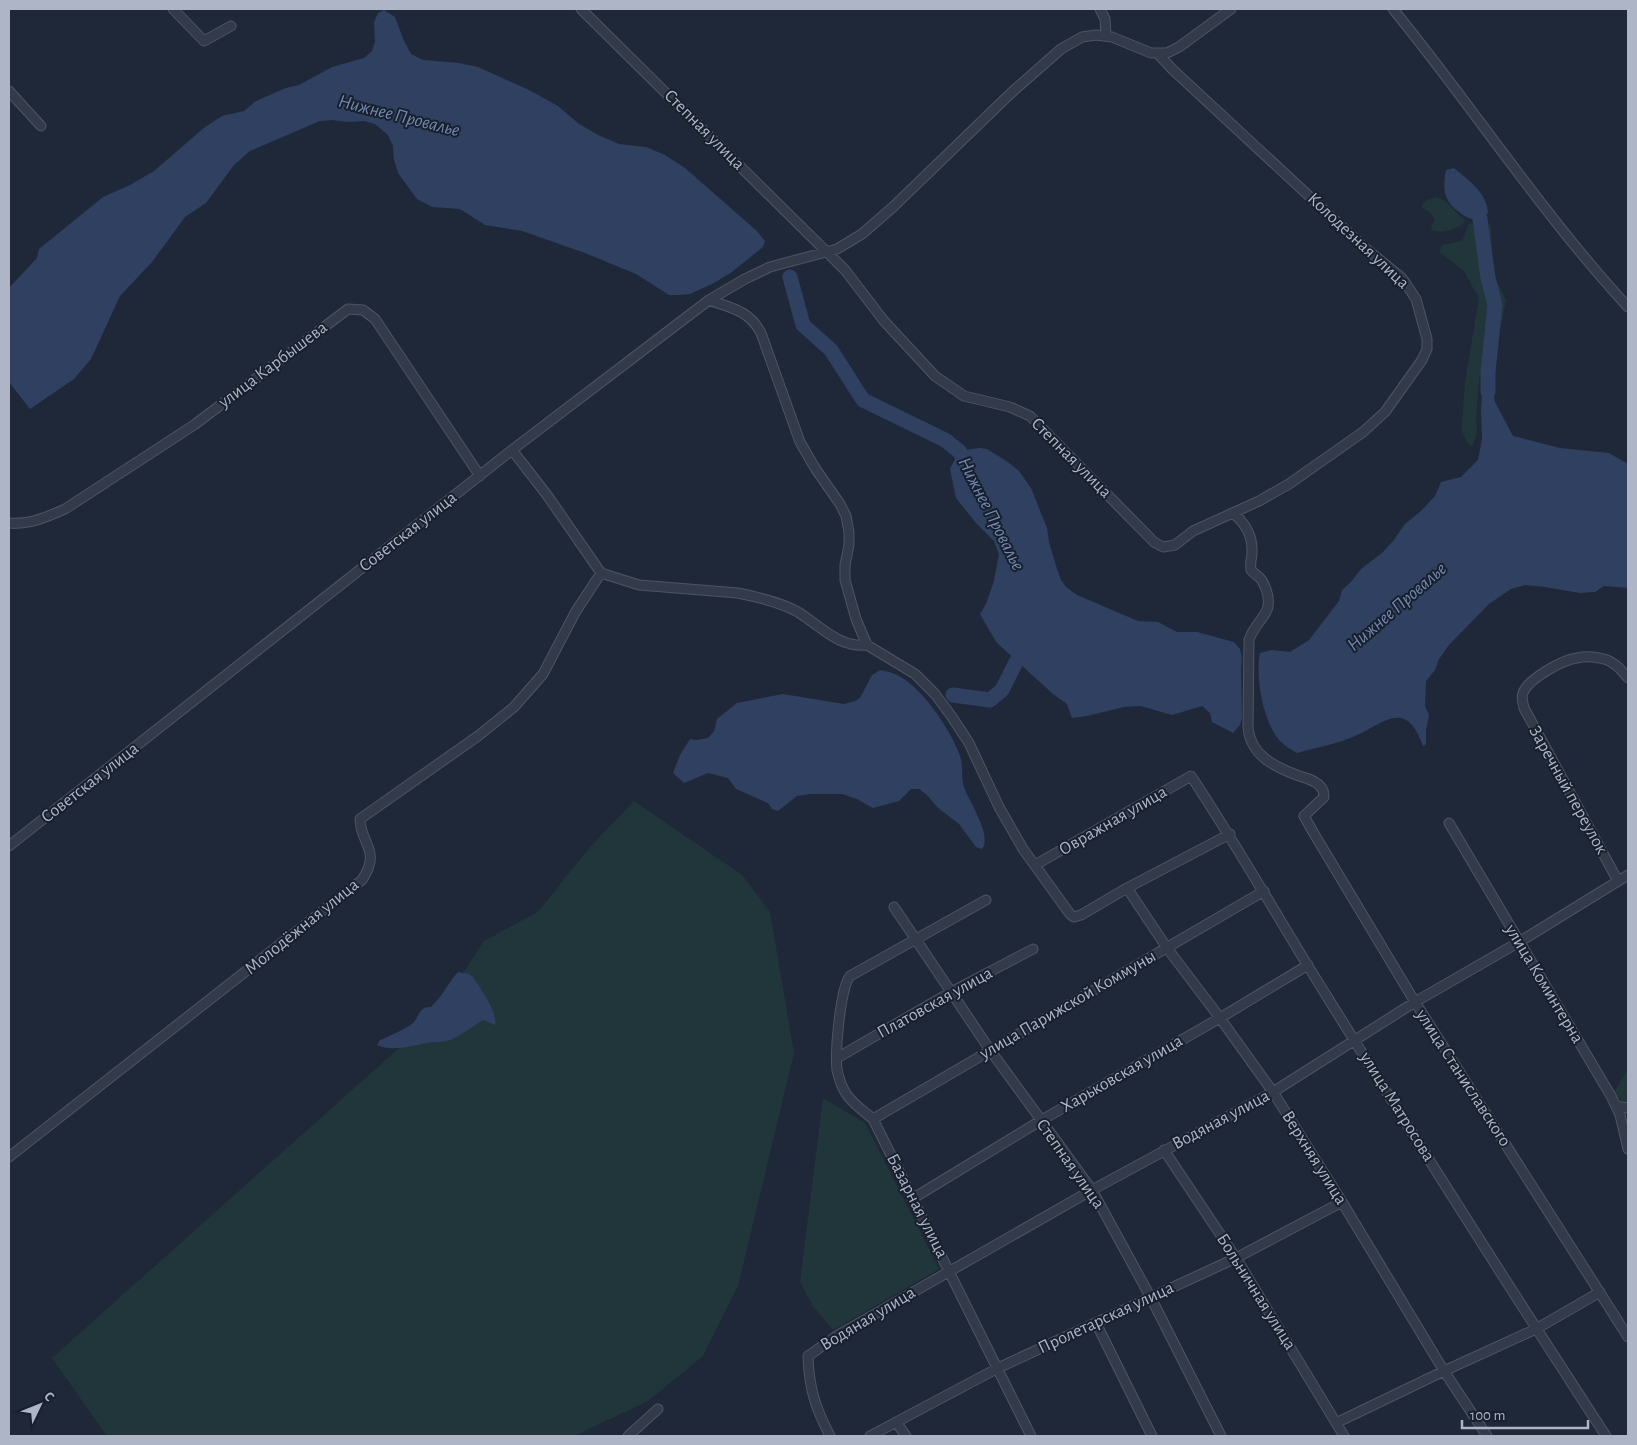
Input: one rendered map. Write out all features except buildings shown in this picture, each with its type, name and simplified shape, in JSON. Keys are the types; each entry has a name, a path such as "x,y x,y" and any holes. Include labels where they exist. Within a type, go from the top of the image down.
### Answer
{"street":[{"path":"173,9 204,41 231,26"},
{"name":"Степная улица","path":"581,9 845,270 884,321 934,376 964,396 1010,407 1030,416 1154,542 1163,547 1175,545 1193,531 1233,514"},
{"path":"1100,9 1105,19 1106,36"},
{"path":"827,252 838,249 862,234 893,207 1011,93 1061,49 1082,37 1096,35 1106,36 1159,55 1179,47 1231,9"},
{"path":"1393,9 1544,209 1628,308"},
{"name":"Колодезная улица","path":"1159,55 1364,247 1402,278 1416,299 1428,339 1428,349 1422,360 1385,412 1374,423 1289,484 1233,514"},
{"path":"9,91 41,126"},
{"name":"Советская улица","path":"10,842 512,450 709,300 770,267 827,252"},
{"path":"709,300 738,310 755,322 761,333 800,442 843,510 849,532 845,580 856,619 867,645"},
{"name":"улица Карбышева","path":"9,523 19,524 44,518 65,509 194,425 348,309 363,310 375,318 480,476"},
{"path":"512,450 547,495 601,573 639,585 751,595 797,612 843,641 854,645 867,645 915,674 935,694 969,743 1023,849 1074,917 1081,915 1127,888 1230,834"},
{"name":"улица Станиславского","path":"1233,514 1243,521 1247,528 1252,548 1251,570 1260,578 1269,599 1267,610 1252,631 1249,640 1249,737 1253,746 1272,764 1321,786 1324,791 1324,797 1304,816 1415,1002 1628,1337"},
{"name":"Молодёжная улица","path":"9,1158 362,880 368,872 370,862 368,844 360,825 360,819 478,736 514,708 543,674 576,611 601,573"},
{"name":"Заречный переулок","path":"1618,881 1524,708 1522,697 1527,685 1561,663 1576,658 1594,657 1605,659 1616,665 1628,678"},
{"name":"Овражная улица","path":"1035,865 1191,776"},
{"name":"улица Матросова","path":"1191,776 1230,834 1308,965 1536,1329 1606,1436"},
{"name":"улица Коминтерна","path":"1449,823 1616,1106 1628,1149"},
{"name":"Водяная улица","path":"830,1436 819,1415 809,1381 808,1356 838,1335 1092,1190 1273,1092 1415,1002 1519,942 1628,875"},
{"name":"Верхняя улица","path":"1127,888 1167,948 1273,1092 1444,1370 1487,1436"},
{"name":"улица Парижской Коммуны","path":"873,1119 1264,892"},
{"path":"917,939 986,900"},
{"name":"Степная улица","path":"894,907 990,1050 1092,1190 1151,1298 1221,1436"},
{"name":"Базарная улица","path":"917,939 850,976 844,988 837,1058 839,1079 846,1094 854,1104 873,1119 1031,1436"},
{"name":"Платовская улица","path":"837,1058 951,992 1033,949"},
{"name":"Харьковская улица","path":"912,1199 1040,1121 1220,1018 1308,965"},
{"path":"1616,1106 1628,1108"},
{"name":"Больничная улица","path":"1164,1150 1236,1258 1344,1436"},
{"name":"Пролетарская улица","path":"870,1436 998,1368 1236,1258 1342,1202"},
{"path":"1336,1423 1444,1370 1536,1329 1600,1292"},
{"path":"1096,1323 1152,1436"},
{"path":"628,1436 658,1409"},
{"path":"896,1422 906,1436"}],"green space":[{"path":"1437,197 1445,201 1466,221 1450,230 1432,230 1431,226 1435,220 1430,212 1422,208 1422,205 1427,200"},
{"path":"1488,222 1491,227 1492,255 1496,280 1506,300 1494,360 1480,372 1476,416 1477,431 1473,445 1469,445 1462,432 1462,422 1465,382 1479,298 1463,270 1439,252 1442,245 1462,241 1469,224"},
{"path":"634,801 742,875 770,912 794,1053 738,1286 703,1356 648,1401 574,1436 107,1436 52,1358 435,1016 484,941 538,912 590,847"},
{"path":"1628,1069 1628,1105 1613,1094"},
{"path":"823,1098 865,1123 939,1269 833,1330 813,1306 800,1282"}],"water":[{"path":"384,10 395,17 411,54 423,60 459,63 478,67 529,90 558,106 579,124 600,136 619,144 646,147 665,155 685,168 757,231 765,241 763,247 732,272 714,283 690,294 669,295 636,274 585,253 522,231 485,225 460,209 432,207 417,199 398,173 394,160 393,146 388,135 375,124 364,121 320,121 250,151 234,165 206,203 185,217 152,262 120,296 91,359 74,379 30,409 9,382 9,288 37,258 39,249 103,197 130,185 154,171 205,127 222,116 244,111 256,101 286,88 299,85 332,67 364,58 372,51 375,42 374,22 378,13"},
{"path":"1454,168 1481,193 1488,213 1479,218 1469,218 1448,201 1444,184 1446,170"},
{"path":"1488,372 1493,376 1495,402 1513,436 1560,448 1609,453 1628,464 1628,588 1604,586 1595,592 1580,593 1525,585 1511,589 1489,604 1449,645 1439,659 1435,670 1426,681 1425,706 1429,715 1426,744 1424,746 1416,731 1408,722 1400,718 1392,718 1344,740 1297,753 1281,742 1269,724 1260,687 1260,653 1271,650 1290,652 1309,640 1339,601 1342,590 1361,569 1382,553 1405,524 1435,496 1441,482 1461,477 1478,460 1482,439 1483,375"},
{"path":"979,448 987,449 1008,462 1019,471 1031,488 1047,528 1057,569 1066,587 1077,595 1138,621 1158,622 1177,632 1197,632 1234,642 1240,649 1242,658 1242,718 1240,725 1233,733 1212,722 1210,713 1202,706 1172,715 1141,706 1124,707 1072,718 1067,704 1053,694 996,642 980,614 986,604 994,581 999,554 994,541 976,523 956,498 950,469 959,451"},
{"path":"880,670 895,674 915,688 934,709 950,734 961,760 965,790 983,828 984,843 982,849 976,847 959,824 937,807 919,789 911,789 899,801 873,808 857,799 842,794 797,796 778,811 772,809 768,803 736,789 728,778 708,773 684,783 673,773 680,755 690,739 708,738 714,731 717,719 737,703 783,694 844,704 860,698 872,675"},
{"path":"458,972 469,974 473,977 491,1007 495,1025 483,1020 457,1037 446,1041 395,1048 377,1045 380,1040 412,1024 421,1010 431,1007"}],"waterway":[{"path":"1473,200 1480,219 1488,278 1495,305 1488,372 1488,392"},
{"name":"Нижнее Провалье","path":"790,277 803,325 831,350 863,400 945,440 959,451 968,467"},
{"path":"953,695 990,700 1002,690 1022,650 1028,644"}]}
